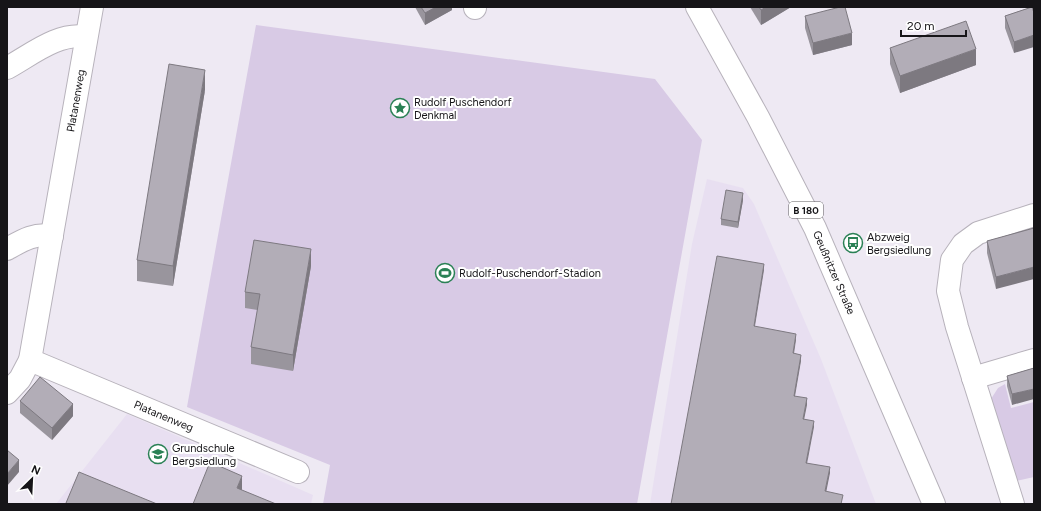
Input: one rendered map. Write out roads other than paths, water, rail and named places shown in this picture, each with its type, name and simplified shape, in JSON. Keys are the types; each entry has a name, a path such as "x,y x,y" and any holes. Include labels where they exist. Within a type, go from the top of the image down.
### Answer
{"street":[{"name":"Platanenweg","path":"7,393 20,379 30,360 92,7"},
{"name":"Geußnitzer Straße","path":"697,7 758,117 815,228 934,504"},
{"path":"7,68 62,38 76,35 86,37"},
{"path":"1013,504 973,378 948,291 952,260 963,244 978,233 1034,215"},
{"path":"7,249 30,236 41,234 52,236"},
{"name":"Platanenweg","path":"30,360 298,472"},
{"path":"973,378 1034,360"}],"place":[{"name":"Rudolf Puschendorf Denkmal","path":"400,108"},
{"name":"Abzweig Bergsiedlung","path":"853,243"},
{"name":"Rudolf-Puschendorf-Stadion","path":"445,273"},
{"name":"Grundschule Bergsiedlung","path":"158,454"}]}
